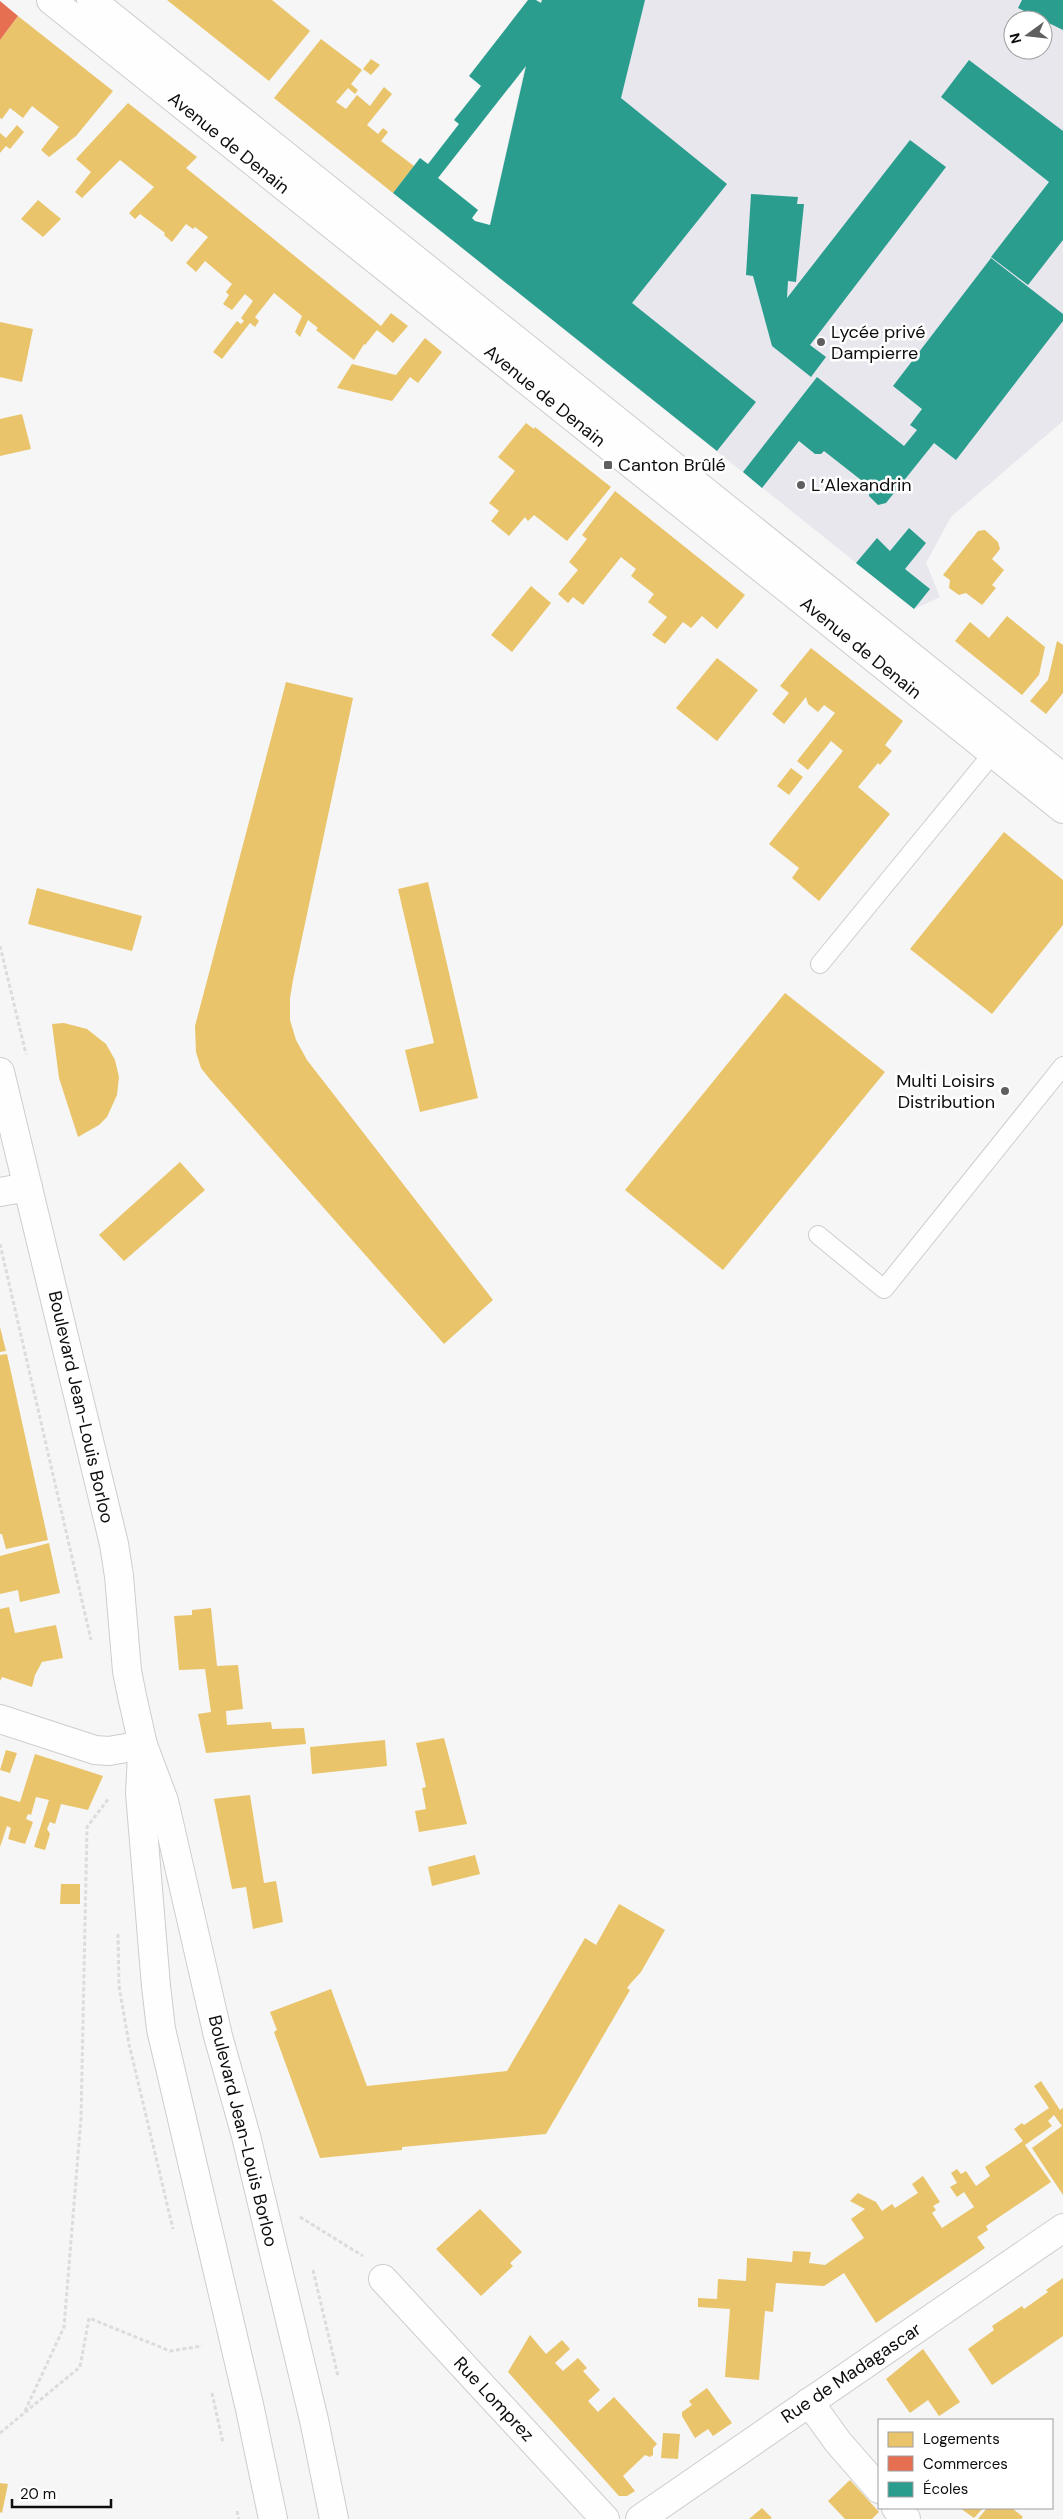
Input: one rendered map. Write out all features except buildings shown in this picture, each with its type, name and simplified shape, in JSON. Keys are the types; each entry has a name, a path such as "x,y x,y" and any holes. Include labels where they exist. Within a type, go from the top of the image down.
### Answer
{"main road":[{"name":"Avenue de Denain","path":"51,0 1063,809"},
{"name":"Avenue de Denain","path":"91,0 1063,778"},
{"name":"Boulevard Jean-Louis Borloo","path":"0,1072 114,1544 119,1576 129,1683 143,1745 164,1801 207,1990 253,2165 314,2420 334,2519"},
{"path":"0,1192 28,1188"},
{"path":"0,1719 95,1750 109,1751 143,1745"},
{"name":"Boulevard Jean-Louis Borloo","path":"143,1745 140,1793 158,2004 166,2053 250,2408 273,2519"},
{"name":"Rue de Madagascar","path":"640,2519 1063,2228"},
{"name":"Rue Lomprez","path":"383,2279 605,2519"},
{"path":"809,2402 838,2442 878,2488"},
{"path":"897,2509 906,2519"}],"lane":[{"path":"820,964 993,753"},
{"path":"818,1236 884,1289 1063,1066"}],"path":[{"path":"0,946 27,1058"},
{"path":"25,2411 64,2327 81,2118 87,1827 111,1795"},
{"path":"297,2208 302,2227"},
{"path":"300,2218 367,2258 383,2279"},
{"path":"311,2264 339,2383"},
{"path":"0,2432 80,2367 89,2318 170,2350 202,2346"}],"shaded area":[{"name":"Lycée privé Dampierre","path":"540,0 1063,0 1063,421 951,517 926,563 940,597 914,609 481,263"}],"place":[{"name":"Lycée privé Dampierre","path":"821,342"},
{"name":"Canton Brûlé","path":"608,465"},
{"name":"L’Alexandrin","path":"801,485"},
{"name":"Multi Loisirs Distribution","path":"1005,1091"}]}
